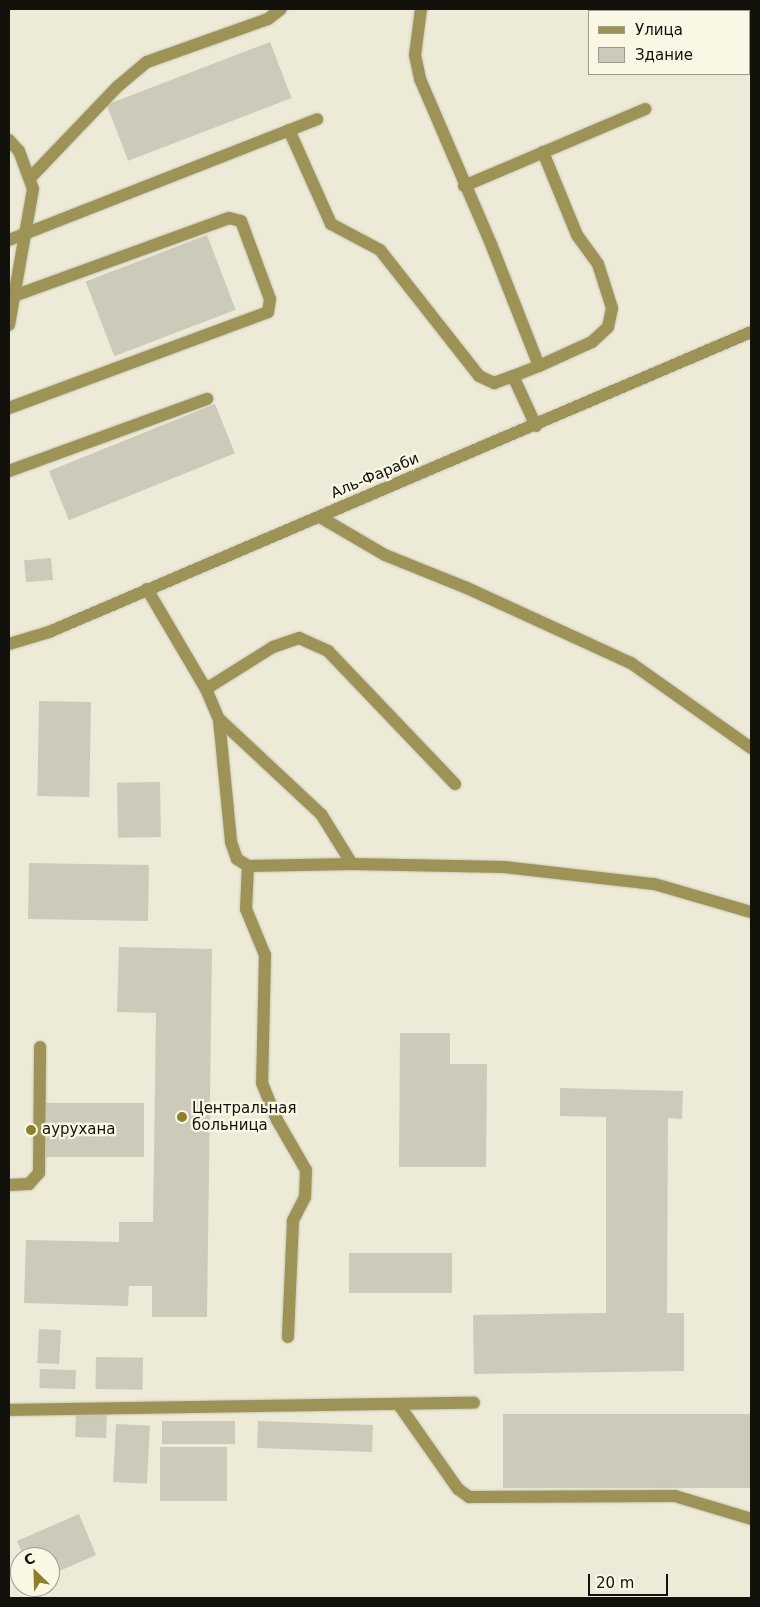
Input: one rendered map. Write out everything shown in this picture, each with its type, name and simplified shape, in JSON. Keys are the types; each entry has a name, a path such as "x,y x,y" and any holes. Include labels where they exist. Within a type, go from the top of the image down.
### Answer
{"street":[{"path":"31,177 117,87 147,62 268,19 281,9"},
{"path":"421,9 415,55 420,79 464,186 492,244 539,366"},
{"path":"464,186 645,108"},
{"path":"9,240 317,119"},
{"path":"289,130 331,224 380,250 480,376 494,383 539,366 592,342 608,327 612,308 598,264 576,235 542,152"},
{"path":"9,140 19,151 31,177 33,189 9,325"},
{"path":"9,408 268,312 270,300 241,221 229,218 13,296"},
{"name":"Аль-Фараби","path":"9,644 49,632 536,426 751,332"},
{"path":"513,376 536,426"},
{"path":"9,471 207,399"},
{"path":"320,517 385,555 467,588 631,663 751,748"},
{"path":"147,590 206,689 219,719 231,842 237,859 248,866 352,864 504,868 654,884 735,904 751,912"},
{"path":"206,689 273,646 299,638 328,652 455,784"},
{"path":"219,719 321,814 352,864"},
{"path":"248,866 246,909 265,955 262,1083 277,1120 306,1170 305,1197 293,1221 288,1337"},
{"path":"9,1185 29,1184 39,1173 40,1047"},
{"path":"9,1410 399,1406 474,1403"},
{"path":"399,1406 458,1488 469,1497 675,1496 751,1519"}],"building":[{"path":"270,42 292,98 128,161 107,105"},
{"path":"207,235 236,310 114,356 86,282"},
{"path":"215,404 235,453 69,520 49,471"},
{"path":"51,558 53,580 26,582 24,560"},
{"path":"39,701 91,702 89,797 37,796"},
{"path":"160,782 161,837 118,838 117,783"},
{"path":"29,863 149,865 148,921 28,919"},
{"name":"Центральная больница","path":"119,947 212,949 207,1317 152,1317 152,1286 129,1286 128,1306 24,1303 26,1240 119,1242 119,1222 153,1222 156,1013 117,1012"},
{"path":"400,1033 450,1033 450,1064 487,1064 486,1167 399,1167"},
{"path":"560,1088 683,1091 682,1119 668,1118 667,1313 684,1313 684,1371 474,1374 473,1315 606,1313 606,1117 560,1116"},
{"path":"46,1103 144,1103 144,1157 46,1157"},
{"path":"349,1253 452,1253 452,1293 349,1293"},
{"path":"39,1329 61,1330 59,1364 37,1363"},
{"path":"96,1357 143,1358 142,1390 95,1389"},
{"path":"40,1369 76,1370 75,1389 39,1388"},
{"path":"76,1412 107,1413 106,1438 75,1437"},
{"path":"503,1414 751,1414 751,1488 503,1488"},
{"path":"162,1421 235,1421 235,1444 162,1444"},
{"path":"258,1421 373,1425 372,1452 257,1448"},
{"path":"116,1424 150,1426 147,1484 113,1482"},
{"path":"160,1447 227,1447 227,1501 160,1501"},
{"path":"79,1514 96,1555 60,1571 60,1547 20,1547 17,1541"}],"place":[{"name":"Центральная больница","path":"182,1117"},
{"name":"аурухана","path":"31,1130"}]}
